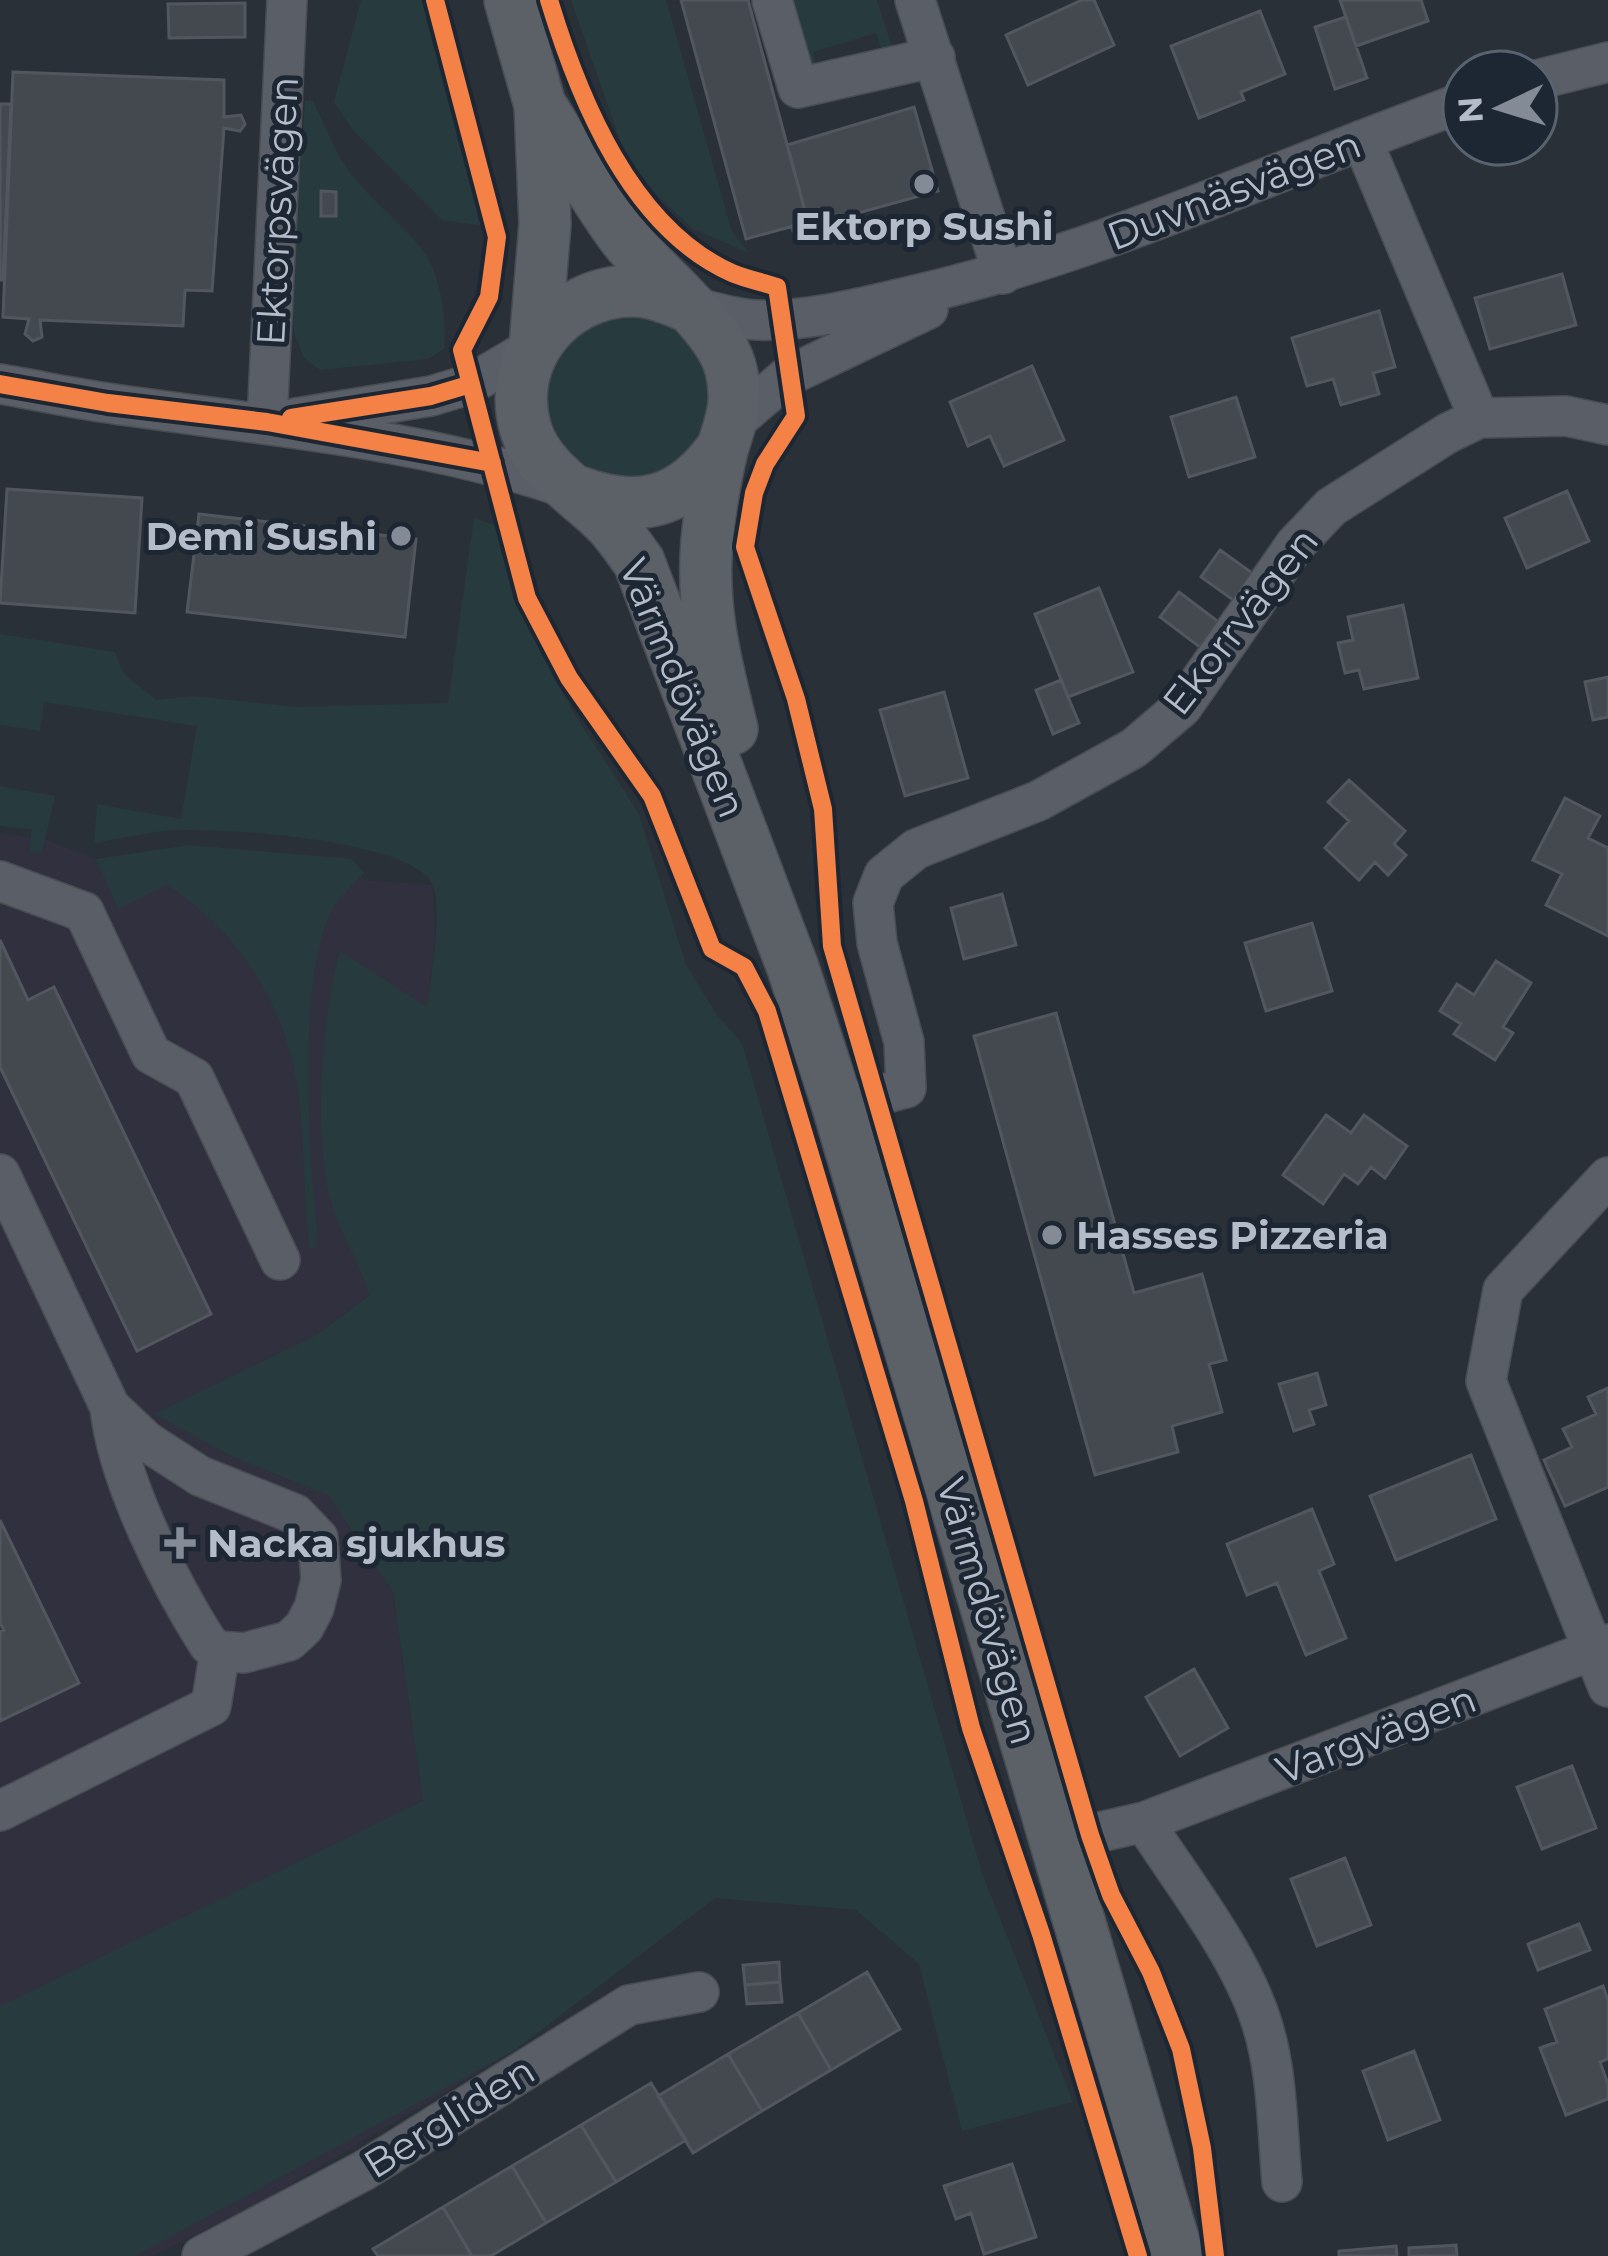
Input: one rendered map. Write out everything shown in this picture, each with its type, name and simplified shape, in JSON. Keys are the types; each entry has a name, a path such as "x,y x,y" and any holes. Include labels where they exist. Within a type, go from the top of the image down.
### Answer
{"main road":[{"name":"Värmdövägen","path":"509,0 540,105 544,224 535,346 524,372 526,430 555,476 613,526 639,562 793,968 1178,2256"},
{"name":"Värmdövägen","path":"540,105 625,238 706,322 730,365 735,393 706,545 706,627 793,968"},
{"path":"535,346 569,308 596,296 636,291 685,305"},
{"name":"Värmdövägen","path":"576,491 602,501 660,500 696,479 728,435"}],"street":[{"name":"Ektorpsvägen","path":"267,422 287,0"},
{"path":"772,0 798,88 935,57"},
{"path":"915,0 1003,274"},
{"path":"1560,74 1608,62"},
{"name":"Duvnäsvägen","path":"685,305 753,320 780,319 860,308 1003,274 1078,250 1440,111"},
{"path":"1362,140 1479,418"},
{"name":"Duvnäsvägen","path":"728,435 788,376 1003,274"},
{"path":"267,422 431,396 471,385 535,346"},
{"path":"0,384 267,422 492,463 576,491"},
{"name":"Ekorrvägen","path":"838,1106 906,1088 904,1042 878,943 873,903 884,875 916,849 1038,801 1134,748 1182,707 1295,545 1331,507 1479,418 1566,416 1608,425"},
{"path":"0,881 84,912 151,1054 194,1078 280,1260"},
{"path":"0,1174 110,1408 113,1440 168,1576 209,1645 244,1653 289,1641 314,1608 321,1580 318,1538 295,1514 200,1476 146,1441 110,1408"},
{"path":"1608,1178 1503,1290 1486,1381 1600,1648 1608,1687"},
{"name":"Vargvägen","path":"1056,1842 1144,1822 1600,1648"},
{"path":"0,1811 211,1706 220,1651"},
{"path":"1144,1822 1234,1964 1260,2016 1272,2076 1282,2182"},
{"name":"Bergliden","path":"202,2256 363,2171 628,2005 699,1992"}],"shaded area":[{"name":"Nacka sjukhus","path":"0,833 45,839 96,859 189,845 352,859 363,880 433,885 435,938 428,1007 329,1193 371,1294 315,1336 155,1414 233,1457 328,1495 393,1592 423,1801 515,2050 258,2204 152,2256 0,2256"}],"green space":[{"path":"361,0 428,0 469,140 484,226 442,220 351,128 334,102"},
{"path":"571,0 666,0 732,232 749,253 693,229 627,160"},
{"path":"780,0 877,0 892,47 882,51 876,33 813,52 816,67 806,64"},
{"path":"305,100 313,101 352,175 431,264 443,312 445,348 428,359 320,370 304,358 294,333 292,289"},
{"path":"614,309 671,317 717,383 695,451 655,476 628,480 602,474 560,438 548,414 544,387 549,362 570,334"},
{"path":"474,518 497,526 517,602 572,710 639,814 686,965 717,1015 742,1043 982,1873 1073,2102 962,2131 919,1964 856,1910 715,1898 515,2050 135,2256 0,2256 0,2006 423,1801 393,1592 328,1495 233,1457 154,1414 315,1336 370,1295 332,1204 324,1164 322,1070 329,1007 340,951 427,1007 436,911 433,886 419,870 357,848 201,830 94,843 97,804 181,819 197,726 44,702 40,731 0,725 0,634 115,652 124,674 156,700 193,696 297,707 448,703"},
{"path":"0,786 55,796 42,852 29,853 32,829 0,826"},
{"path":"189,845 352,859 364,873 329,916 313,983 308,1070 317,1230 316,1247 310,1249 294,1068 273,1006 239,951 194,904 167,885 118,909 96,859"}],"building":[{"path":"681,0 748,0 808,222 746,239"},
{"path":"1082,0 1094,0 1114,45 1028,85 1006,35"},
{"path":"1340,0 1421,0 1428,21 1356,46"},
{"path":"245,3 245,37 169,38 168,4"},
{"path":"1260,11 1285,74 1241,92 1244,100 1199,118 1171,46"},
{"path":"1346,17 1367,78 1335,89 1315,27"},
{"path":"13,72 224,80 224,117 241,115 245,124 240,131 224,128 212,291 185,290 183,326 40,320 42,337 33,341 25,334 29,319 3,317"},
{"path":"0,104 11,104 3,280 0,280"},
{"path":"914,107 938,191 793,231 792,226 808,222 787,145"},
{"path":"321,191 336,192 336,216 321,216"},
{"path":"1562,274 1576,325 1490,349 1475,298"},
{"path":"1379,311 1395,367 1373,373 1379,394 1341,405 1333,379 1307,386 1292,338"},
{"path":"1032,366 1064,440 1004,466 990,436 968,446 950,402"},
{"path":"1236,397 1255,457 1189,477 1171,417"},
{"path":"7,489 142,498 135,613 0,603"},
{"path":"1567,491 1589,541 1527,568 1505,518"},
{"path":"199,514 416,539 405,637 187,612"},
{"path":"1220,550 1255,575 1236,602 1201,577"},
{"path":"1099,588 1133,672 1068,697 1035,614"},
{"path":"1179,592 1220,623 1201,648 1160,617"},
{"path":"1403,605 1418,678 1364,689 1359,670 1345,673 1338,643 1353,640 1348,617"},
{"path":"1608,677 1608,717 1593,720 1585,682"},
{"path":"1061,680 1079,723 1053,734 1036,690"},
{"path":"944,692 968,778 905,796 880,710"},
{"path":"1349,780 1405,831 1394,844 1406,855 1388,875 1375,862 1359,880 1325,848 1349,821 1328,802"},
{"path":"1565,798 1600,816 1588,838 1608,848 1608,936 1546,905 1562,874 1533,860"},
{"path":"1002,894 1016,945 964,959 951,908"},
{"path":"1312,923 1332,991 1266,1011 1245,943"},
{"path":"0,940 28,1000 54,987 211,1314 137,1351 0,1067"},
{"path":"1496,961 1531,983 1503,1027 1513,1033 1495,1060 1454,1034 1461,1024 1440,1011 1457,984 1474,995"},
{"path":"1056,1013 1134,1293 1202,1274 1226,1360 1209,1364 1222,1412 1172,1426 1178,1452 1095,1475 974,1036"},
{"path":"1326,1115 1351,1133 1364,1115 1407,1146 1385,1178 1371,1167 1358,1184 1344,1174 1323,1204 1283,1175"},
{"path":"1317,1373 1326,1405 1309,1410 1314,1424 1294,1431 1279,1384"},
{"path":"1608,1388 1608,1487 1565,1506 1544,1460 1572,1447 1563,1429 1596,1414 1588,1397"},
{"path":"1471,1455 1496,1519 1396,1560 1370,1496"},
{"path":"1312,1509 1334,1564 1319,1571 1346,1638 1306,1655 1277,1583 1247,1595 1227,1544"},
{"path":"0,1520 79,1683 0,1721 0,1632 4,1630 0,1623"},
{"path":"1194,1669 1228,1728 1180,1756 1146,1697"},
{"path":"1572,1766 1596,1828 1542,1849 1517,1787"},
{"path":"1345,1858 1371,1925 1317,1946 1291,1879"},
{"path":"1579,1924 1590,1950 1538,1970 1528,1944"},
{"path":"779,1962 780,1982 745,1985 743,1965"},
{"path":"867,1972 900,2029 831,2070 798,2013"},
{"path":"780,1982 782,2002 747,2004 745,1985"},
{"path":"1603,1986 1608,2000 1608,2059 1600,2062 1608,2099 1566,2115 1540,2048 1557,2042 1545,2009"},
{"path":"798,2013 831,2070 762,2111 728,2054"},
{"path":"1414,2051 1440,2120 1388,2140 1363,2071"},
{"path":"728,2054 762,2111 693,2153 658,2096"},
{"path":"651,2083 686,2140 616,2182 581,2125"},
{"path":"581,2125 616,2182 546,2223 512,2166"},
{"path":"1012,2164 1036,2237 984,2254 971,2213 956,2219 944,2186"},
{"path":"512,2166 546,2223 491,2256 472,2256 443,2207"},
{"path":"443,2207 472,2256 378,2256 373,2249"},
{"path":"1456,2245 1457,2256 1409,2256 1409,2248"},
{"path":"1396,2246 1397,2256 1339,2256 1339,2251"}],"cycle path":[{"path":"435,0 497,237 489,297 462,350 527,598 569,678 652,796 712,949 744,967 767,1011 914,1501 971,1728 1041,1934 1138,2256"},
{"path":"549,0 593,118 638,193 696,252 732,273 777,287 796,416 765,464 754,493 745,547 796,699 823,809 832,946 1090,1835 1111,1895 1151,1972 1181,2049 1202,2148 1215,2256"},
{"path":"0,384 267,422 492,463"},
{"path":"291,418 431,396 471,384"}],"place":[{"name":"Ektorp Sushi","path":"924,184"},
{"name":"Demi Sushi","path":"401,536"},
{"name":"Hasses Pizzeria","path":"1052,1235"},
{"name":"Nacka sjukhus","path":"180,1543"}]}
